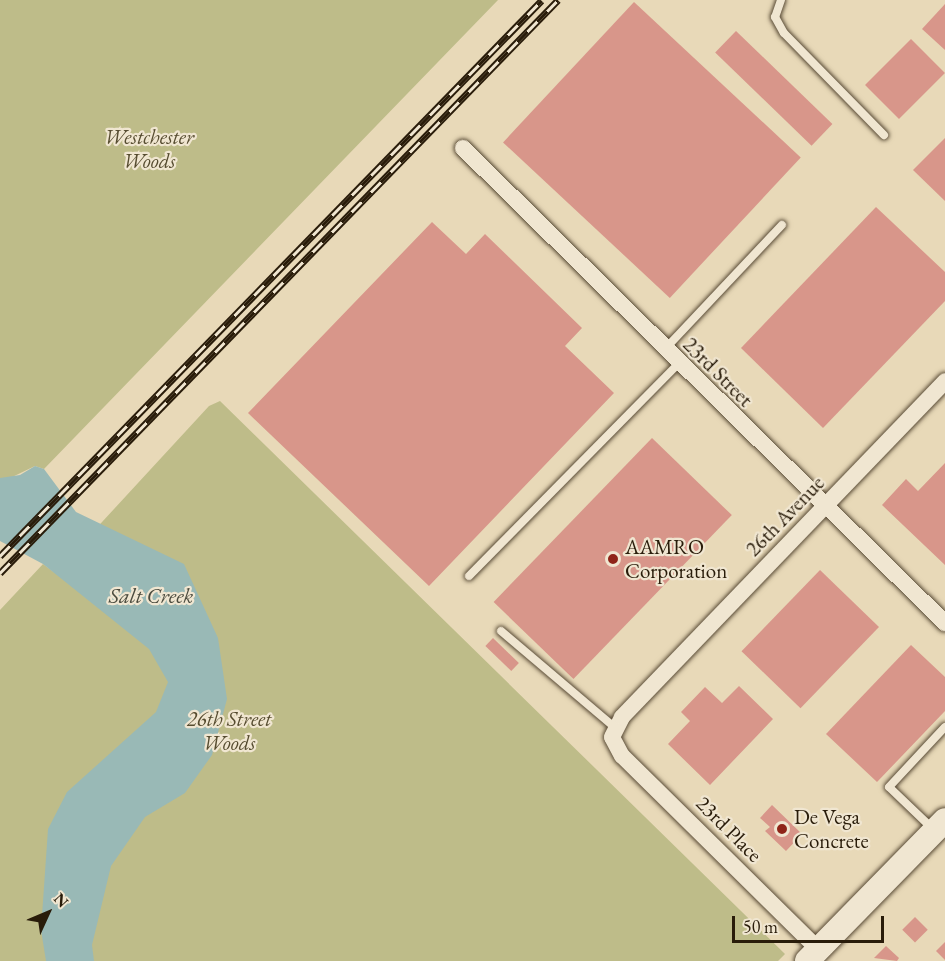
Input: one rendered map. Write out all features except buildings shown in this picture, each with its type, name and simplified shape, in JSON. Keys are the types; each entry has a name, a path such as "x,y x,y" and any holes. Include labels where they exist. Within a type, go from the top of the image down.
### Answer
{"street":[{"name":"23rd Street","path":"463,148 678,364 945,623"},
{"name":"26th Avenue","path":"613,732 945,381"},
{"name":"23rd Place","path":"613,732 622,756 813,955"},
{"path":"813,955 942,825"}],"lane":[{"path":"782,0 775,17 784,33 884,135"},
{"path":"664,350 782,225"},
{"path":"469,576 678,364"},
{"path":"501,631 613,732"},
{"path":"942,825 889,787 945,728"}],"green space":[{"name":"Westchester Woods","path":"0,0 498,0 44,469 35,466 8,479 0,478"},
{"name":"26th Street Woods","path":"220,401 785,954 778,961 0,961 0,610 43,564 55,573 209,406"}],"water":[{"name":"Salt Creek","path":"35,466 44,469 76,512 184,564 218,638 227,699 212,755 185,793 145,817 111,866 92,945 94,961 46,961 41,930 48,829 67,792 156,712 168,682 149,649 43,564 0,541 0,478 20,475"}],"railway":[{"path":"0,556 542,0"},
{"path":"0,573 558,0"}],"place":[{"name":"AAMRO Corporation","path":"613,559"},
{"name":"De Vega Concrete","path":"782,829"}]}
